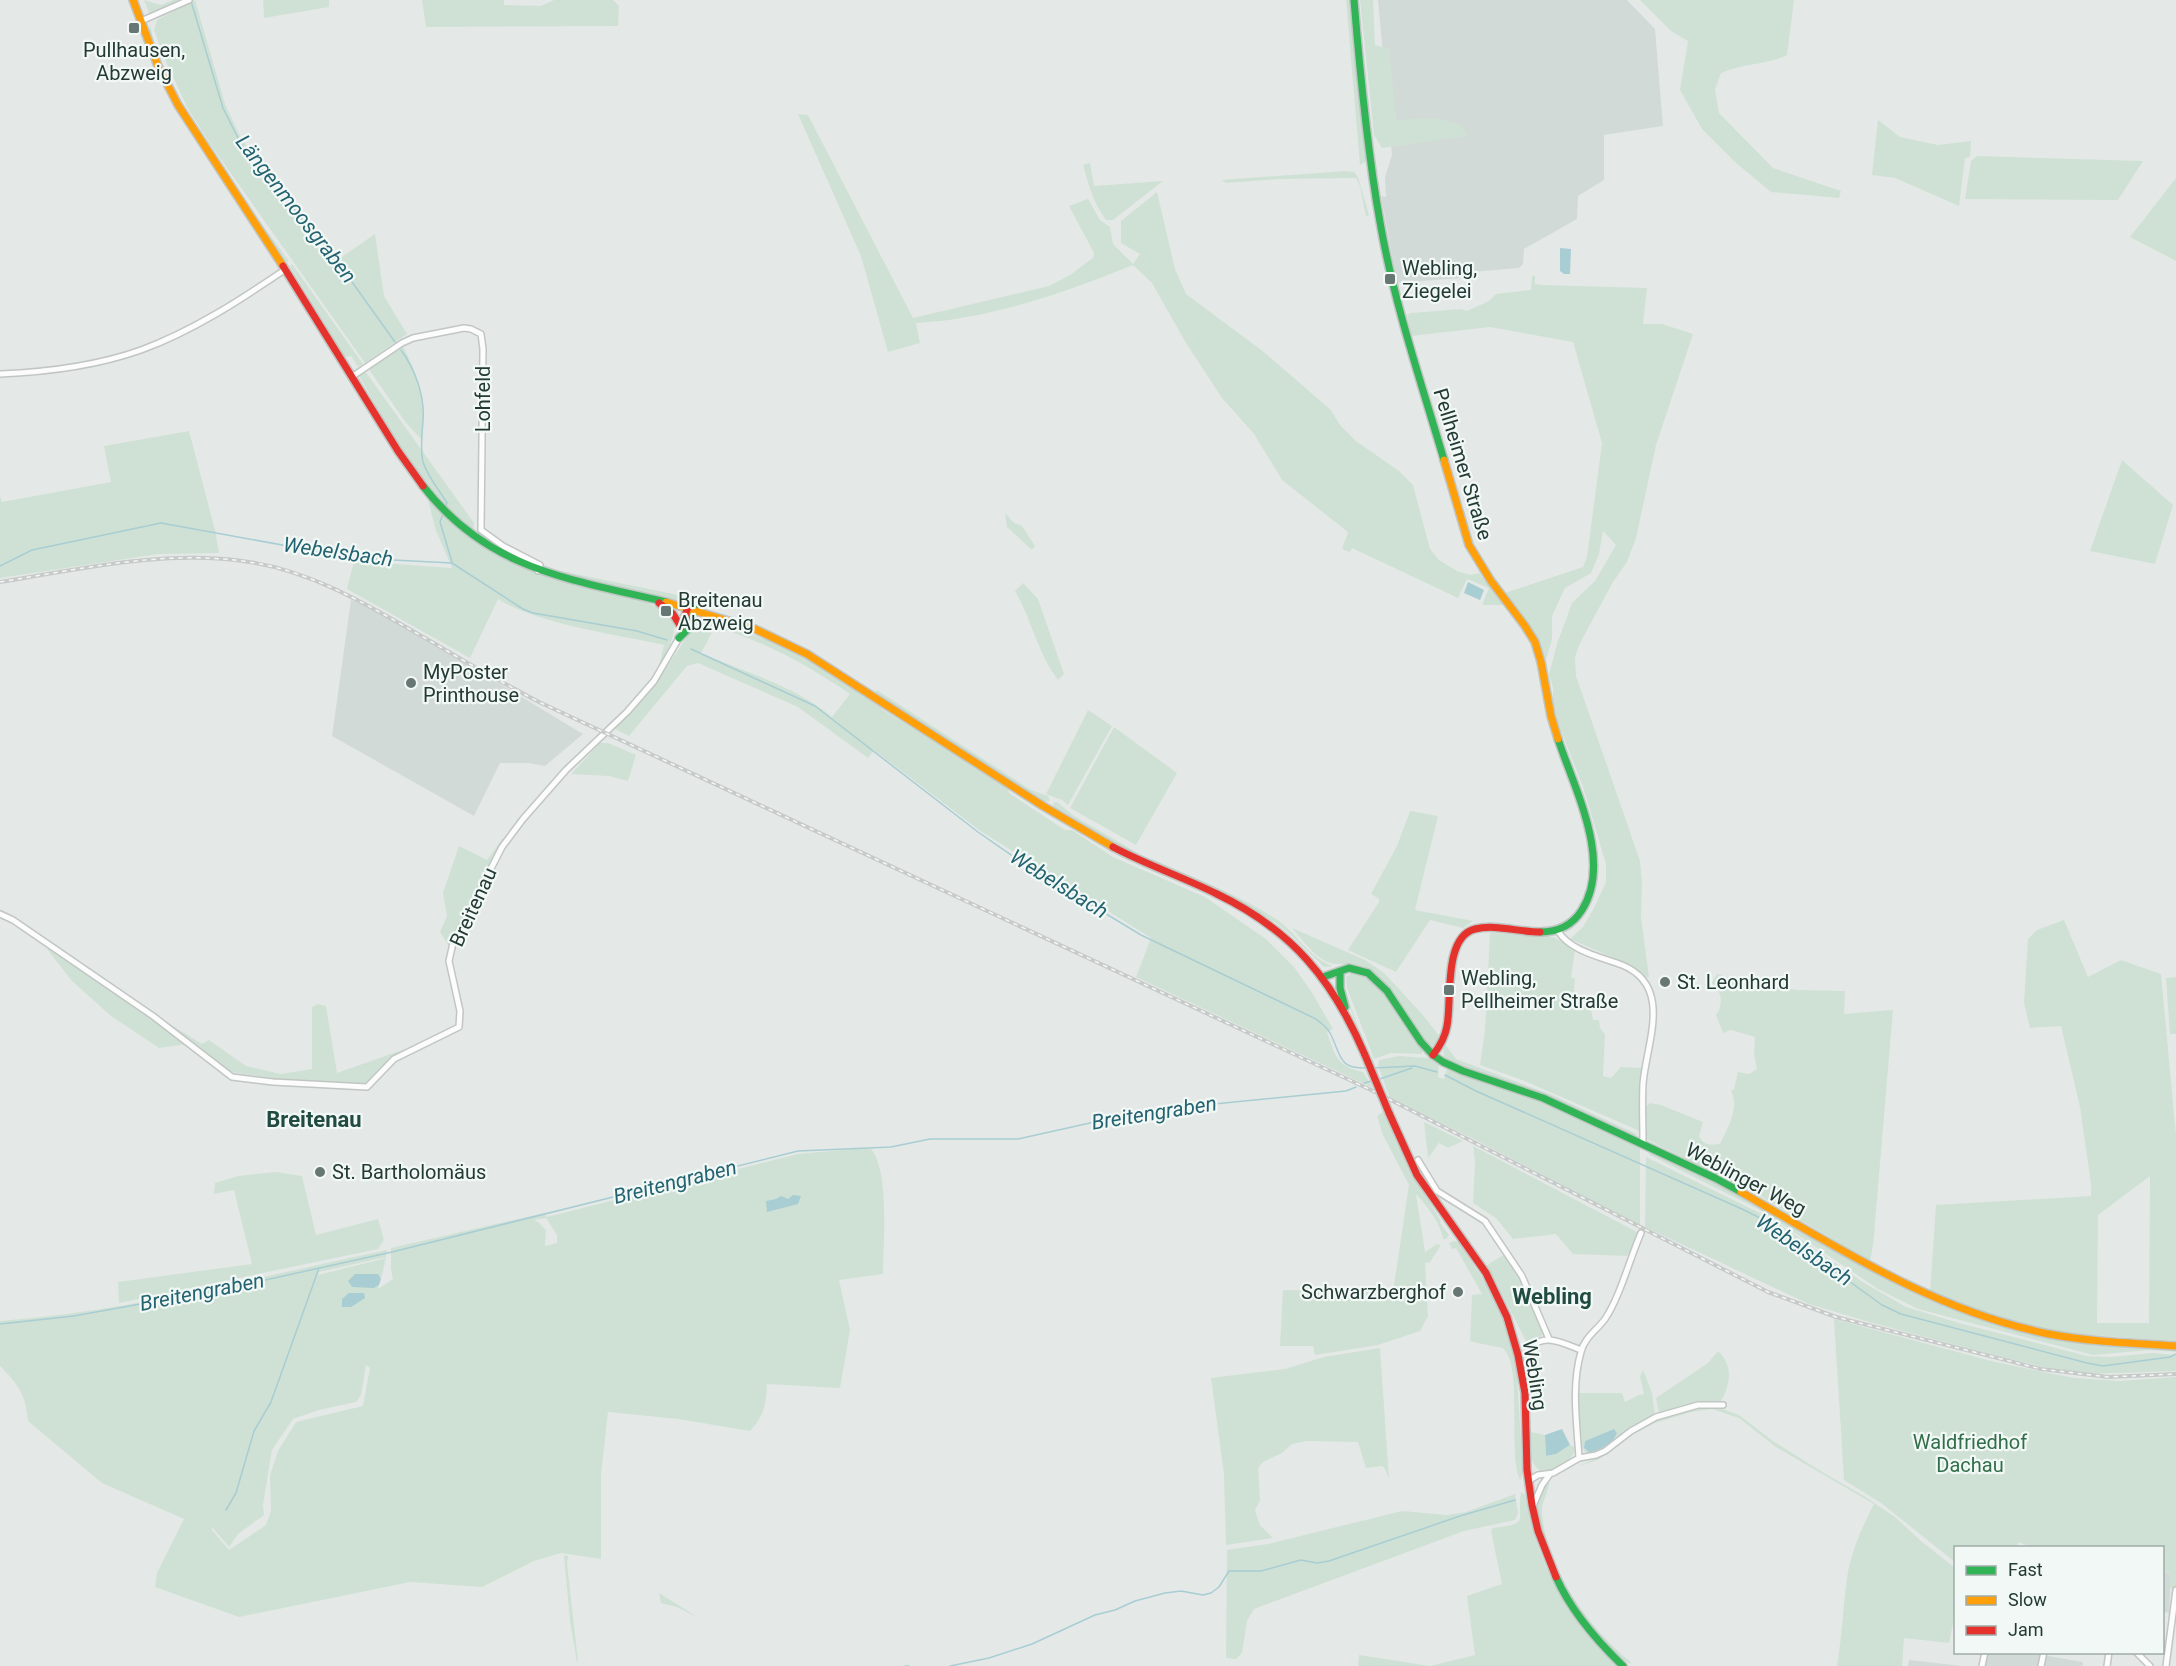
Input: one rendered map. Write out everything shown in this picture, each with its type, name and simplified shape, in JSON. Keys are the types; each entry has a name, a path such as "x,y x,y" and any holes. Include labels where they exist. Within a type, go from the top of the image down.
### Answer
{"main road":[{"path":"133,0 165,82 197,139 286,269 393,445 416,479 448,515 482,542 538,571 571,581 692,608 761,632 804,653 1098,839 1246,911 1285,937 1323,977 1346,1012"},
{"name":"Pellheimer Straße","path":"1354,0 1370,165 1380,224 1406,331 1464,532 1480,567 1535,642 1554,726 1585,819 1593,860 1594,874 1591,892 1575,921 1558,931"},
{"path":"652,599 673,614 681,627"},
{"path":"679,638 681,627 692,608"},
{"path":"679,638 692,622 692,608"},
{"path":"1433,1055 1439,1049 1448,1021 1454,952 1463,935 1477,928 1536,932 1558,931"},
{"name":"Weblinger Weg","path":"1340,971 1349,968 1358,969 1374,977 1387,991 1433,1055 1453,1067 1543,1098 1715,1178 1899,1282 1951,1306 2012,1326 2061,1336 2104,1342 2176,1346"},
{"path":"1323,977 1340,971 1340,988 1346,1012"},
{"name":"Webling","path":"1346,1012 1408,1159 1426,1189 1481,1266 1501,1302 1517,1349 1524,1389 1528,1481 1542,1544 1563,1590 1595,1638 1623,1666"}],"street":[{"path":"141,21 188,1"},
{"path":"0,374 72,368 140,350 203,321 286,269"},
{"name":"Lohfeld","path":"353,376 402,343 413,339 464,328 481,334 483,349 481,530 503,546 540,565 538,571"},
{"name":"Breitenau","path":"0,914 13,920 197,1049 232,1077 273,1082 367,1087 394,1059 459,1027 460,1011 449,961 453,943 502,847 566,770 620,719 654,681 679,638"},
{"path":"1558,931 1564,940 1626,967 1650,988 1654,1020 1643,1084 1643,1144"},
{"name":"Webling","path":"1418,1160 1437,1191 1485,1221 1522,1276 1549,1339"},
{"name":"Webling","path":"1580,1458 1576,1378 1581,1350 1606,1318 1641,1233"},
{"name":"Webling","path":"1534,1402 1531,1348 1536,1343 1549,1339 1581,1350"},
{"path":"1528,1481 1538,1475 1550,1474 1580,1458 1605,1451 1631,1431 1656,1417 1698,1405 1722,1405"},
{"path":"1533,1506 1542,1485 1550,1474"},
{"path":"1528,1481 1546,1480"},
{"path":"2166,1666 2176,1590"},
{"path":"2137,1654 2150,1666"}],"shaded area":[{"path":"1378,0 1627,0 1655,29 1663,126 1604,135 1604,180 1578,196 1577,219 1524,249 1523,264 1519,268 1460,273 1460,278 1397,283 1381,196 1386,197 1385,177 1392,155"},
{"path":"351,600 381,612 583,734 545,766 528,763 500,763 474,816 332,736"},
{"path":"2164,1573 2171,1574 2169,1613 2164,1612"},
{"path":"1985,1654 2036,1654 2083,1662 2083,1666 1982,1666"},
{"path":"1909,1660 1963,1666 1908,1666"}],"green space":[{"path":"144,0 161,5 173,0 183,0 150,15"},
{"path":"195,0 225,104 241,138 261,167 339,259 375,234 384,296 407,334 365,363 210,144 187,107 154,30 157,20"},
{"path":"263,0 329,0 329,7 264,18"},
{"path":"422,0 504,0 504,5 541,6 554,0 613,0 619,6 618,26 426,27"},
{"path":"1346,0 1351,0 1366,161 1360,165"},
{"path":"1360,0 1373,0 1375,45 1389,49 1396,120 1435,118 1461,125 1468,136 1382,148 1374,135"},
{"path":"1640,0 1794,0 1787,55 1721,73 1715,90 1719,113 1773,168 1841,191 1839,198 1771,192 1735,162 1702,129 1680,90 1688,41 1671,31"},
{"path":"150,24 157,51 149,32"},
{"path":"182,106 208,148 187,116"},
{"path":"798,114 808,115 913,318 1049,286 1070,275 1093,258 1094,253 1069,206 1088,199 1100,220 1110,227 1113,244 1133,264 1140,254 1121,243 1121,221 1157,192 1175,269 1186,294 1264,352 1331,410 1340,425 1356,441 1399,471 1413,485 1430,549 1439,560 1457,571 1470,575 1479,573 1505,605 1482,605 1489,588 1467,579 1458,598 1352,548 1350,552 1342,549 1348,532 1282,480 1254,434 1222,398 1186,343 1152,283 1133,265 1026,303 971,316 916,323 920,343 888,352 861,256"},
{"path":"1878,120 1900,137 1938,145 1971,141 1970,157 1965,158 1959,206 1895,178 1872,175"},
{"path":"1977,156 2143,161 2118,200 1965,199 1971,161"},
{"path":"1090,163 1094,186 1163,181 1113,220 1106,220 1089,187 1083,165"},
{"path":"1354,172 1358,177 1369,215 1366,217 1360,186 1356,178 1280,179 1226,183 1221,180"},
{"path":"2176,178 2176,261 2130,237"},
{"path":"234,186 250,208 289,261 287,262"},
{"path":"292,264 363,364 358,367 351,356 345,357 290,266"},
{"path":"1532,276 1535,276 1535,284 1542,285 1647,288 1643,324 1662,324 1693,334 1656,445 1636,538 1627,562 1613,582 1579,645 1575,658 1576,676 1640,861 1641,917 1649,977 1645,977 1621,961 1570,939 1583,927 1594,908 1606,882 1606,864 1583,787 1558,723 1549,675 1557,644 1572,603 1595,581 1616,545 1603,531 1599,554 1591,573 1565,588 1552,616 1552,639 1546,660 1536,637 1505,593 1583,567 1587,557 1602,443 1573,342 1490,327 1411,336 1407,315 1461,309 1467,311 1489,301 1496,294 1531,290"},
{"path":"403,346 420,391 423,414 422,440 406,423 368,368"},
{"path":"365,371 474,523 473,531 442,503 411,466 359,376"},
{"path":"189,431 219,553 158,554 0,578 0,496 2,502 111,482 104,446"},
{"path":"2122,460 2173,505 2155,564 2090,551"},
{"path":"428,499 469,536 500,556 532,572 565,583 633,597 663,611 675,621 670,644 659,666 664,645 556,622 535,616 498,599 470,658 347,589 354,561 452,568 435,528"},
{"path":"1005,513 1014,523 1022,526 1035,546 1032,550 1007,527"},
{"path":"546,568 689,599 686,602 582,580"},
{"path":"1023,583 1038,599 1064,674 1058,680 1045,658 1015,591"},
{"path":"705,617 775,643 807,658 878,704 883,710 1008,787 1009,793 1065,830 1072,830 1113,857 1205,897 1266,939 1294,967 1311,991 1333,1029 1327,1032 1338,1059 1348,1067 1363,1072 1373,1088 1136,977 1151,938 979,830 874,750 868,758 798,707 698,663 687,666 629,736 613,728 666,668 699,619","holes":["715,627 785,655 850,694 832,717 818,706 786,688 701,653"]},
{"path":"877,690 1031,790 1048,796 1050,801 1045,802 875,693"},
{"path":"1088,710 1112,726 1068,805 1046,794"},
{"path":"1114,727 1177,773 1136,845 1070,808"},
{"path":"600,743 608,743 636,755 628,781 609,776 571,774"},
{"path":"1057,802 1074,816 1138,853 1105,839 1074,821 1054,808 1053,803"},
{"path":"1410,811 1438,816 1415,910 1473,921 1463,928 1430,920 1396,972 1348,950 1379,902 1379,899 1371,894 1397,846"},
{"path":"503,838 504,841 449,946 440,932 447,916 443,893 459,846 487,860"},
{"path":"1150,858 1261,910 1284,925 1317,958 1333,966 1324,967 1292,936 1253,909 1158,864"},
{"path":"2064,920 2088,977 2121,960 2161,974 2176,1135 2176,1341 2052,1332 1977,1312 1930,1294 1936,1205 2091,1196 2080,1107 2061,1026 2030,1028 2024,1003 2028,939 2037,930","holes":["2150,1176 2149,1323 2097,1323 2098,1215"]},
{"path":"1292,928 1365,960 1384,973 1440,1037 1438,1043 1433,1046 1420,1036 1388,986 1370,970 1357,965 1325,961 1312,951"},
{"path":"1490,933 1553,937 1575,949 1571,978 1575,978 1573,1003 1590,1006 1593,1020 1599,1020 1600,1028 1605,1034 1603,1076 1611,1078 1621,1067 1644,1068 1642,1132 1522,1080 1480,1065 1485,1031"},
{"path":"50,948 187,1044 159,1048 111,1016 72,981 47,949"},
{"path":"1352,973 1372,982 1392,1002 1422,1048 1422,1054 1391,1053 1374,1059 1347,988 1346,977"},
{"path":"1717,974 1750,984 1798,990 1845,991 1844,1014 1893,1010 1870,1261 1760,1196 1646,1139 1646,1106 1650,1103 1661,1105 1703,1122 1699,1136 1703,1142 1713,1145 1720,1144 1733,1111 1731,1091 1734,1089 1738,1072 1749,1074 1757,1069 1754,1054 1755,1037 1731,1030 1723,1033 1716,1015 1721,998 1712,983"},
{"path":"2176,977 2176,1034 2170,1034 2166,978"},
{"path":"1344,980 1344,987 1365,1046 1343,990"},
{"path":"318,1004 326,1006 337,1073 405,1049 390,1059 367,1085 284,1080 231,1072 147,1010 202,1044 209,1040 246,1066 281,1074 312,1069 312,1007"},
{"path":"1445,1044 1456,1059 1552,1095 1639,1135 1633,1135 1525,1088 1454,1065 1445,1057 1443,1051"},
{"path":"1399,1056 1428,1058 1439,1064 1438,1077 1444,1079 1447,1069 1548,1104 1640,1146 1640,1226 1472,1138 1390,1099 1378,1066 1379,1060"},
{"path":"1383,1112 1415,1178 1449,1235 1443,1239 1436,1221 1416,1194 1425,1252 1437,1244 1441,1245 1430,1262 1425,1263 1428,1316 1420,1331 1378,1345 1315,1355 1313,1346 1280,1346 1283,1290 1393,1292 1409,1185 1383,1135 1377,1116"},
{"path":"1424,1122 1463,1141 1448,1148 1439,1143 1428,1158"},
{"path":"1473,1146 1639,1233 1627,1256 1573,1254 1556,1234 1513,1239 1496,1218 1473,1203 1475,1162"},
{"path":"871,1149 877,1159 881,1174 884,1208 883,1274 839,1280 850,1330 840,1388 767,1384 763,1410 750,1431 678,1419 608,1412 601,1475 601,1559 561,1553 534,1561 482,1587 410,1582 239,1617 155,1587 157,1573 184,1519 102,1483 28,1421 20,1391 0,1366 0,1321 146,1301 387,1250 386,1257 319,1272 318,1275 386,1258 381,1279 378,1274 374,1288 379,1285 378,1289 393,1279 391,1248 544,1213 547,1217 798,1154","holes":["546,1218 557,1235 557,1243 545,1246 546,1230 534,1220","366,1365 370,1368 363,1406 296,1422 278,1451 270,1475 271,1511 266,1525 229,1550 212,1527 229,1547 238,1534 264,1515 263,1505 272,1450 293,1419 319,1410 356,1402 361,1395"]},
{"path":"1653,1152 1732,1190 1890,1281 1957,1311 1991,1323 2036,1334 2083,1341 2176,1348 2176,1352 2150,1350 2093,1355 1918,1309 1878,1289 1764,1212 1648,1154"},
{"path":"1646,1157 1772,1219 1861,1281 1906,1307 2087,1356 2110,1357 2153,1353 2176,1355 2176,1371 2089,1374 2056,1370 1869,1322 1809,1304 1645,1227"},
{"path":"276,1172 302,1176 316,1235 378,1219 384,1240 378,1249 119,1303 118,1282 252,1264 234,1190 214,1194 215,1183 238,1176"},
{"path":"1459,1242 1497,1301 1508,1331 1516,1360 1523,1473 1520,1480 1516,1468 1514,1389 1509,1356 1502,1348 1470,1341 1472,1295 1482,1294 1456,1248 1452,1249 1449,1243"},
{"path":"1505,1254 1529,1296 1545,1333 1528,1345 1487,1265"},
{"name":"Waldfriedhof Dachau","path":"1834,1319 1991,1361 2075,1378 2119,1381 2176,1377 2176,1588 2170,1588 2171,1574 2164,1573 2164,1546 2028,1546 2019,1542 2017,1546 1954,1546 1954,1561 1881,1503 1844,1480"},
{"path":"1380,1348 1389,1479 1382,1466 1366,1468 1358,1442 1307,1441 1292,1444 1282,1453 1263,1462 1258,1468 1260,1500 1255,1510 1260,1525 1273,1538 1226,1545 1224,1474 1211,1378 1285,1369 1324,1357"},
{"path":"1718,1351 1726,1362 1729,1374 1727,1388 1721,1401 1695,1402 1659,1413 1656,1398 1708,1363"},
{"path":"1643,1370 1652,1393 1655,1415 1615,1438 1617,1433 1614,1429 1585,1441 1584,1448 1590,1453 1586,1454 1581,1444 1578,1393 1622,1393 1625,1402 1644,1394 1640,1377"},
{"path":"1717,1407 1739,1415 1773,1441 1895,1517 1954,1567 1954,1619 1949,1643 1904,1638 1902,1666 1837,1666 1851,1559 1874,1504 1776,1447 1739,1418 1712,1409 1691,1412 1655,1423 1634,1434 1598,1460 1578,1466 1602,1456 1644,1425 1662,1417 1698,1408"},
{"path":"1531,1432 1545,1435 1546,1456 1556,1454 1570,1445 1576,1448 1574,1453 1559,1468 1546,1472 1540,1470 1532,1459"},
{"path":"1549,1482 1542,1513 1545,1534 1561,1576 1585,1615 1600,1633 1631,1662 1630,1664 1592,1629 1574,1604 1555,1569 1546,1548 1537,1508 1540,1493"},
{"path":"1521,1492 1525,1495 1544,1563 1560,1595 1583,1630 1617,1666 1430,1666 1475,1655 1467,1596 1502,1584 1491,1531 1493,1528 1518,1523"},
{"path":"1515,1494 1518,1513 1515,1520 1464,1531 1254,1609 1247,1621 1242,1653 1236,1659 1226,1658 1227,1550 1268,1544 1402,1511 1447,1515 1466,1512"},
{"path":"564,1555 568,1556 577,1662 570,1621"},
{"path":"659,1593 699,1618 677,1607 661,1603"},
{"path":"1359,1655 1430,1666 1358,1666"}],"water":[{"path":"1560,248 1571,249 1570,274 1560,271"},
{"path":"1468,582 1484,590 1480,600 1464,593"},
{"path":"793,1195 801,1196 798,1204 767,1212 766,1201 781,1196 788,1199"},
{"path":"355,1274 378,1274 381,1279 379,1285 374,1288 352,1287 348,1281"},
{"path":"349,1293 364,1293 365,1298 351,1307 342,1307 342,1299"},
{"path":"1562,1429 1570,1445 1556,1454 1546,1456 1545,1435"},
{"path":"1614,1429 1617,1433 1606,1446 1590,1453 1584,1448 1585,1441"}],"waterway":[{"name":"Längenmoosgraben","path":"191,1 223,108 241,144 342,268 395,342"},
{"name":"Längenmoosgraben","path":"401,350 415,374 421,392 423,462 447,503 445,508"},
{"name":"Längenmoosgraben","path":"444,512 440,522 452,562"},
{"name":"Webelsbach","path":"0,566 32,550 161,523 354,558 452,563 523,609 533,613 637,631 667,640"},
{"name":"Webelsbach","path":"691,649 815,706 978,832 1027,866 1141,935 1316,1019 1329,1031 1342,1060 1351,1066 1368,1068"},
{"name":"Breitengraben","path":"1373,1068 1415,1066 1437,1072"},
{"name":"Breitengraben","path":"1377,1080 1412,1068"},
{"name":"Webelsbach","path":"1445,1075 1766,1221 1882,1305 1901,1314 2103,1366 2170,1357 2176,1354"},
{"name":"Breitengraben","path":"1364,1083 1372,1081"},
{"name":"Breitengraben","path":"0,1324 74,1316 229,1288 392,1252 798,1151 891,1147 930,1139 1018,1139 1144,1111 1346,1091 1356,1087"},
{"path":"226,1510 236,1493 254,1431 271,1402 319,1268"},
{"path":"950,1666 989,1658 1032,1644 1095,1615 1115,1610 1135,1601 1181,1591 1203,1595 1211,1593 1219,1587 1229,1571 1261,1571 1301,1560 1317,1563 1329,1561 1460,1516 1515,1500"}],"railway":[{"path":"0,582 124,562 187,558 249,562 298,574 344,593 539,702 1371,1090 1768,1292 1836,1317 2041,1369 2108,1377 2176,1374"}],"traffic: fast":[{"path":"1354,0 1361,84 1375,195 1386,252 1409,342 1444,460"},
{"path":"423,486 448,514 475,536 503,554 564,577 666,602"},
{"path":"679,638 688,629 695,609"},
{"path":"1540,932 1564,927 1578,916 1591,891 1594,870 1588,824 1558,739"},
{"path":"1323,977 1349,968 1368,973 1387,991 1421,1042 1443,1062 1543,1098 1741,1192"},
{"path":"1340,971 1340,988 1345,1007"},
{"path":"1556,1577 1569,1602 1585,1624 1623,1666"}],"traffic: slow":[{"path":"133,0 158,66 178,105 283,266"},
{"path":"1444,460 1469,545 1491,581 1535,642 1558,739"},
{"path":"666,602 755,629 807,654 1043,806 1113,847"},
{"path":"1741,1192 1889,1276 1967,1310 2007,1324 2065,1337 2176,1346"}],"traffic: jam":[{"path":"283,266 398,451 423,486"},
{"path":"659,603 673,614 681,627"},
{"path":"681,627 688,607"},
{"path":"1113,847 1244,908 1288,941 1307,960 1339,1003 1365,1055"},
{"path":"1433,1055 1442,1042 1446,1030 1453,957 1465,934 1475,929 1490,927 1540,932"},
{"path":"1365,1055 1389,1113"},
{"path":"1389,1113 1417,1175 1486,1273 1507,1317 1518,1355 1525,1393 1527,1470 1532,1505 1538,1531 1556,1577"}],"place":[{"name":"Pullhausen, Abzweig","path":"134,28"},
{"name":"Webling, Ziegelei","path":"1390,279"},
{"name":"Breitenau Abzweig","path":"666,611"},
{"name":"MyPoster Printhouse","path":"411,683"},
{"name":"St. Leonhard","path":"1665,982"},
{"name":"Webling, Pellheimer Straße","path":"1449,990"},
{"name":"St. Bartholomäus","path":"320,1172"},
{"name":"Schwarzberghof","path":"1458,1292"}],"district":[{"name":"Breitenau","path":"314,1119"},
{"name":"Webling","path":"1552,1296"}]}
